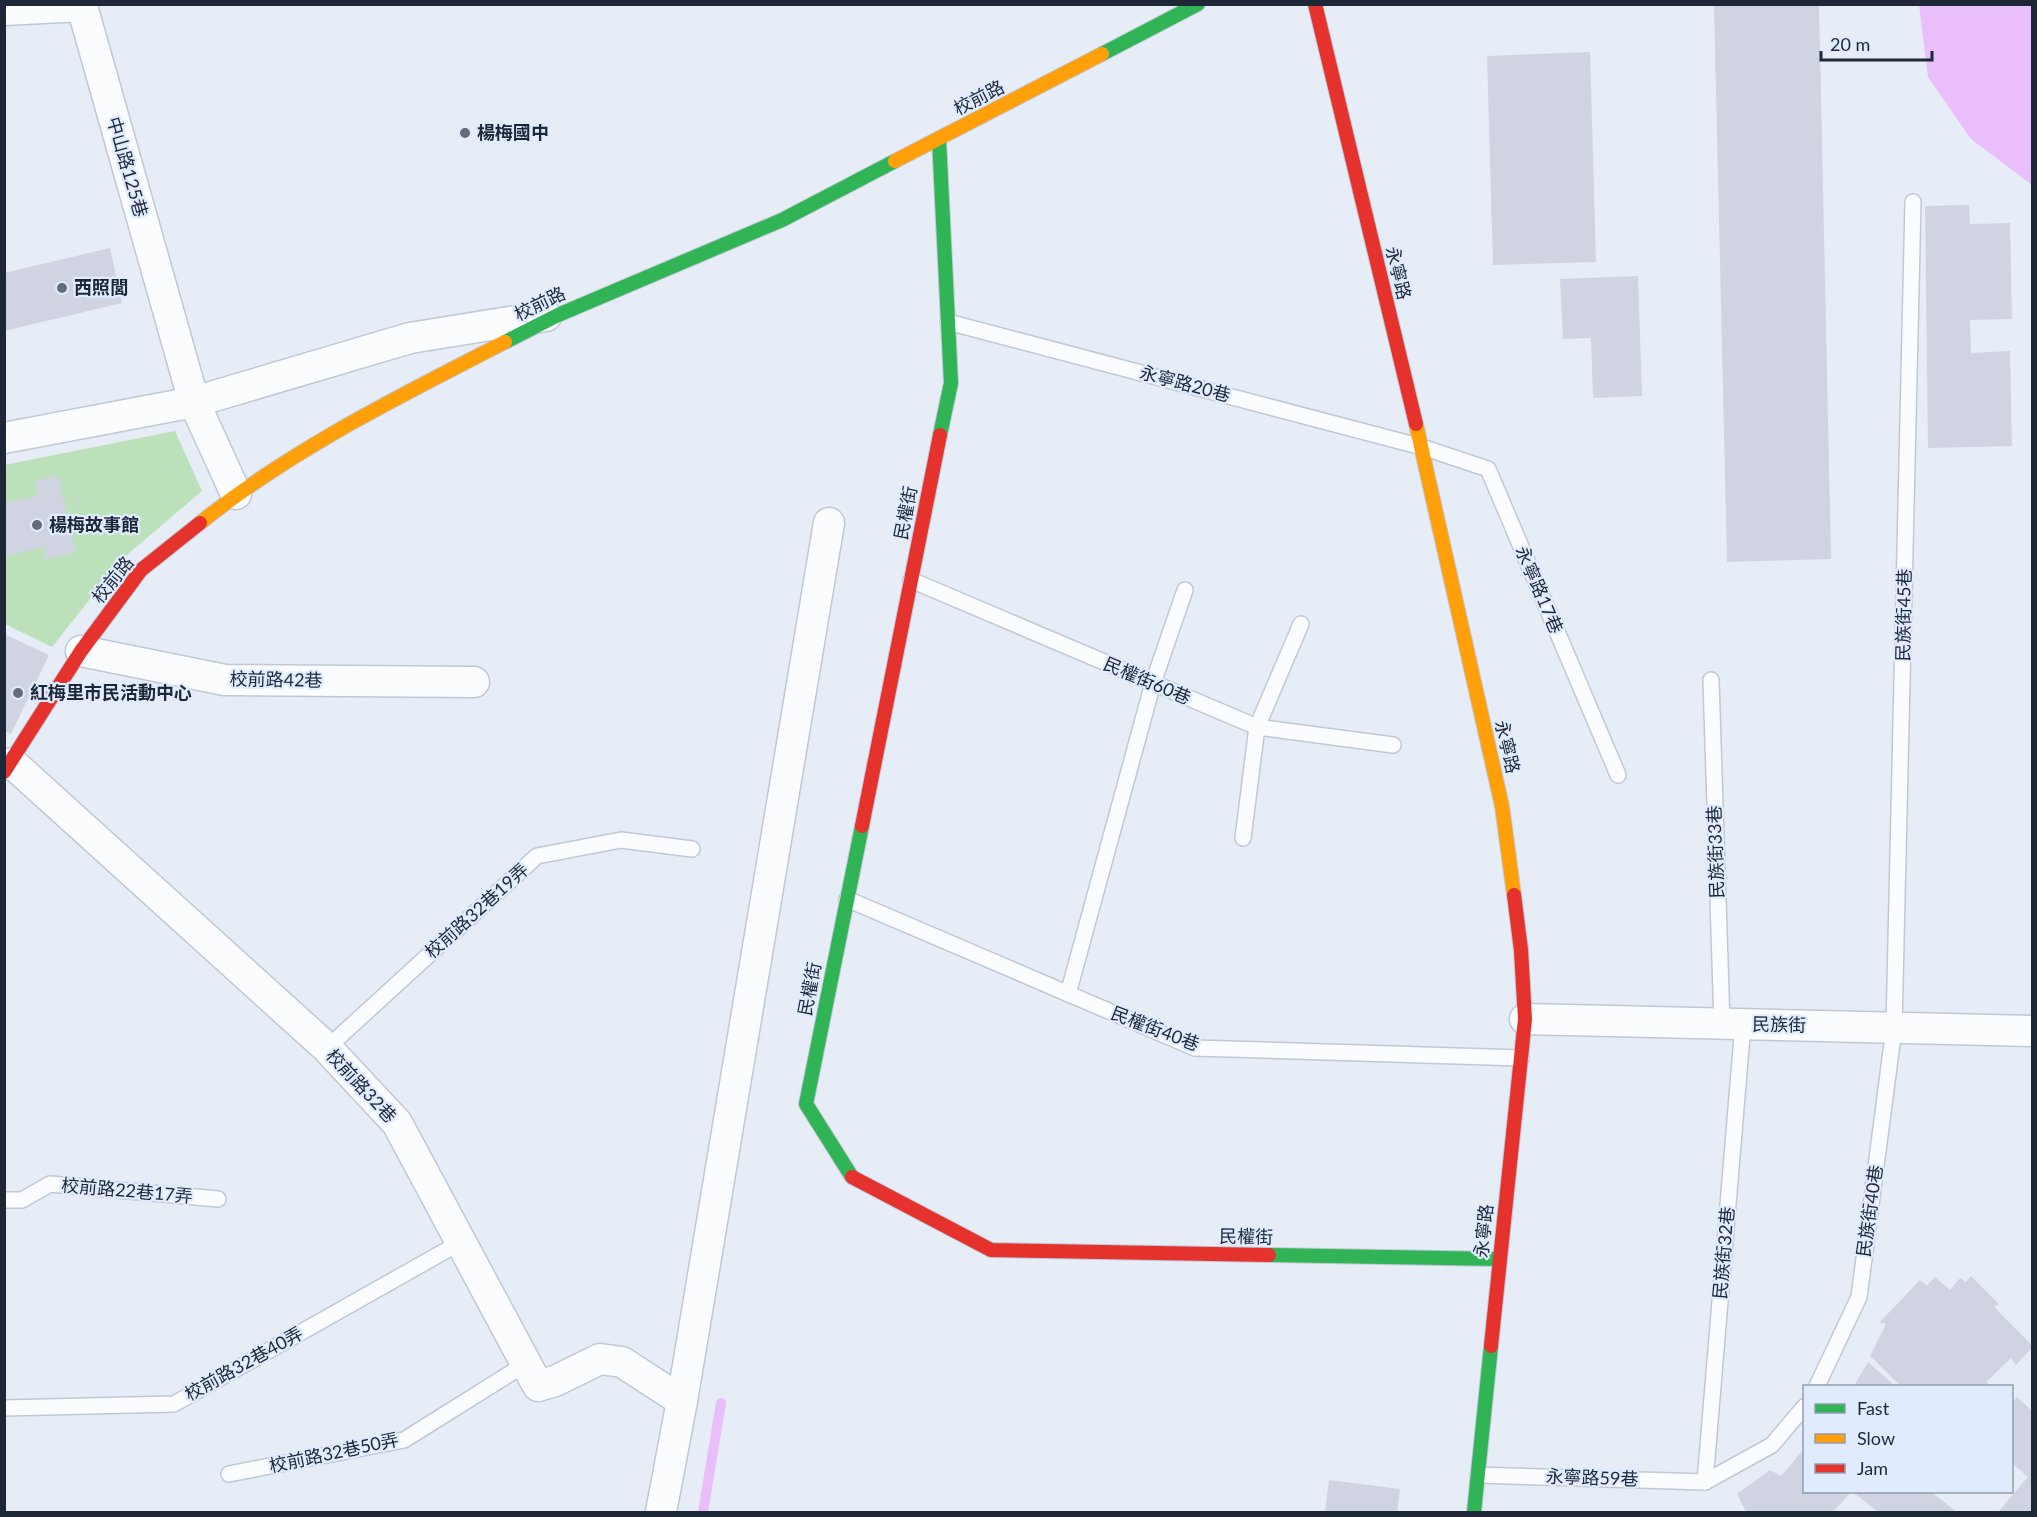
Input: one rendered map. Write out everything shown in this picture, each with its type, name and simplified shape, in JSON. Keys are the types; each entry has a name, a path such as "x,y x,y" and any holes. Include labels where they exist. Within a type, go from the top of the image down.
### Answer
{"street":[{"name":"校前路","path":"8,767 81,651 141,570 236,495 374,409 558,315 782,220 1198,4"},
{"name":"永寧路","path":"1315,4 1422,447 1502,806 1521,950 1525,1019 1474,1512"},
{"name":"中山路125巷","path":"4,10 85,5 194,402 236,495"},
{"name":"民權街","path":"939,139 951,383 806,1104 853,1179 992,1250 1499,1259"},
{"path":"4,438 194,402 410,338 558,315"},
{"path":"661,1512 682,1401 829,523"},
{"name":"校前路42巷","path":"81,651 225,680 474,682"},
{"name":"校前路32巷","path":"8,767 327,1048 397,1123 538,1386 555,1381 600,1359 622,1362 682,1401"},
{"name":"民族街","path":"1525,1019 2032,1031"}],"lane":[{"name":"民族街45巷","path":"1894,1028 1913,202"},
{"name":"永寧路20巷","path":"948,322 1422,447"},
{"name":"永寧路17巷","path":"1422,447 1488,469 1618,776"},
{"name":"民權街60巷","path":"911,580 1257,727 1393,745"},
{"path":"1068,994 1153,683 1185,590"},
{"path":"1243,838 1257,727 1301,624"},
{"name":"民族街33巷","path":"1711,680 1732,1024"},
{"name":"校前路32巷19弄","path":"327,1048 537,856 621,840 692,849"},
{"name":"民權街40巷","path":"847,899 1195,1048 1521,1058"},
{"name":"民族街32巷","path":"1705,1482 1732,1024"},
{"name":"民族街40巷","path":"1817,1385 1859,1297 1894,1028"},
{"name":"校前路22巷17弄","path":"4,1200 22,1200 50,1184 218,1199"},
{"name":"校前路32巷40弄","path":"4,1408 174,1404 461,1242"},
{"name":"校前路32巷50弄","path":"229,1474 404,1440 527,1363"},
{"path":"1705,1482 1772,1445 1803,1408"},
{"name":"永寧路59巷","path":"1478,1474 1705,1482"}],"green space":[{"path":"175,431 202,491 121,560 52,647 5,624 4,465"}],"shaded area":[{"path":"1919,5 2032,5 2032,185 1971,139 1928,77"}],"building":[{"path":"1714,4 1819,4 1831,559 1727,562"},
{"path":"1590,52 1596,262 1493,265 1487,56"},
{"path":"1969,205 1970,224 2010,223 2012,319 1970,320 1971,353 2010,351 2012,446 1928,448 1925,206"},
{"name":"西照閭","path":"110,248 122,303 4,331 4,273"},
{"path":"1638,276 1642,396 1593,398 1591,338 1563,339 1560,279"},
{"name":"楊梅故事館","path":"58,476 76,552 46,559 43,547 4,556 4,504 39,495 35,481"},
{"name":"紅梅里市民活動中心","path":"4,634 49,655 11,734 4,731"},
{"path":"1971,1276 1999,1304 1994,1307 2032,1345 2032,1348 2016,1365 2011,1358 1986,1382 1990,1385 1900,1385 1870,1356 1886,1324 1880,1322 1920,1280 1927,1286 1935,1277 1950,1290 1960,1278 1966,1282"},
{"path":"1868,1362 1894,1385 1855,1385"},
{"path":"2017,1397 2032,1411 2032,1512 1998,1512 2028,1477 2013,1464 2013,1402"},
{"path":"1803,1450 1803,1493 1850,1493 1833,1512 1746,1512 1737,1494 1770,1470 1781,1476"},
{"path":"1329,1480 1400,1489 1397,1512 1325,1512"},
{"path":"1854,1493 1932,1493 1957,1512 1878,1512"}],"waterway":[{"path":"703,1512 721,1403"}],"traffic: fast":[{"path":"1102,54 1198,4"},
{"path":"939,139 951,383 940,435"},
{"path":"505,342 558,315 782,220 895,161"},
{"path":"852,1177 806,1104 862,826"},
{"path":"1269,1255 1499,1259"},
{"path":"1474,1512 1491,1346"}],"traffic: slow":[{"path":"895,161 1102,54"},
{"path":"200,523 235,496 309,447 387,403 505,342"},
{"path":"1416,424 1502,806 1514,895"}],"traffic: jam":[{"path":"1315,4 1416,424"},
{"path":"862,826 940,435"},
{"path":"4,772 81,651 141,570 200,523"},
{"path":"1491,1346 1525,1019 1521,950 1514,895"},
{"path":"852,1177 991,1250 1269,1255"}],"place":[{"name":"楊梅國中","path":"465,133"},
{"name":"西照閭","path":"62,288"},
{"name":"楊梅故事館","path":"37,525"},
{"name":"紅梅里市民活動中心","path":"18,693"}]}
